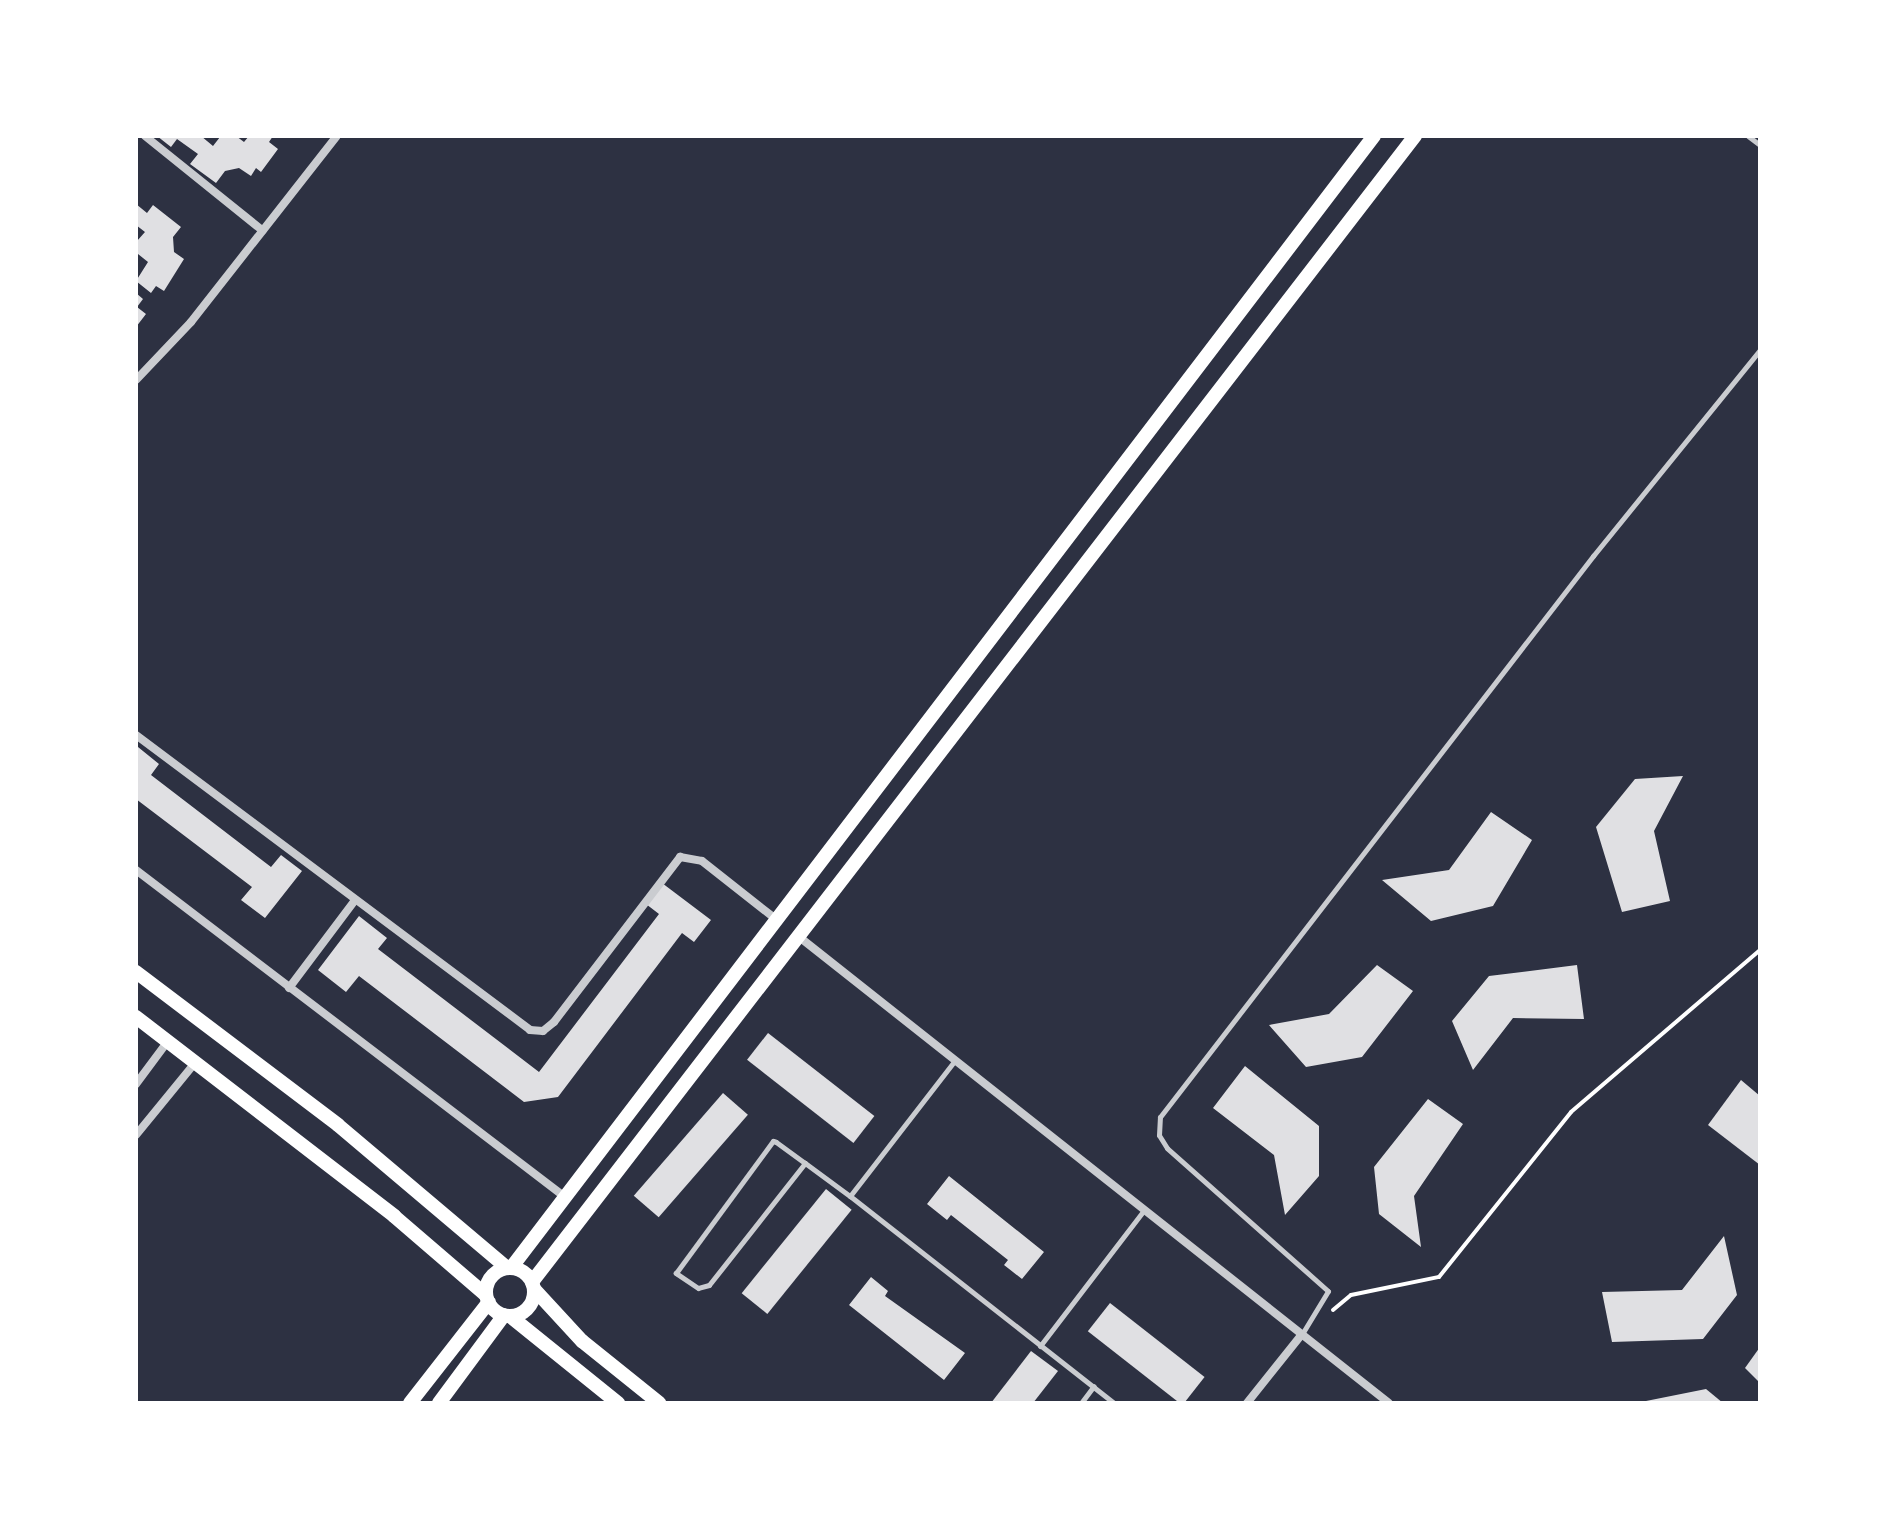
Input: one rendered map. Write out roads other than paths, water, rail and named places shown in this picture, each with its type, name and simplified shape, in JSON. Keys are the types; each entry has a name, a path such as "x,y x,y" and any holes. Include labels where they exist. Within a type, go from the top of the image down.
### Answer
{"main road":[{"path":"410,1403 488,1299 494,1274 509,1268 565,1197 1374,136"},
{"path":"439,1403 507,1315 527,1309 533,1285 797,936 1415,136"},
{"path":"136,972 421,1191 509,1268 533,1285 582,1341 659,1403"},
{"path":"136,1017 394,1216 507,1315 618,1403"}],"street":[{"path":"145,136 263,231"},
{"path":"136,380 191,322 337,136"},
{"path":"136,735 524,1027 538,1032 554,1022 680,857 702,861 777,920"},
{"path":"136,870 565,1197"},
{"path":"289,988 355,900"},
{"path":"797,936 1389,1403"},
{"path":"136,1084 168,1041"},
{"path":"136,1135 195,1063"},
{"path":"1247,1403 1302,1334"}],"lane":[{"path":"1748,136 1760,145"},
{"path":"1302,1334 1328,1291 1167,1148 1159,1135 1160,1117 1593,556 1760,350"},
{"path":"850,1196 956,1060"},
{"path":"805,1163 709,1285 698,1288 676,1273 773,1141 805,1163 850,1196 1114,1403"},
{"path":"1040,1346 1144,1209"},
{"path":"1081,1403 1094,1386"}]}
